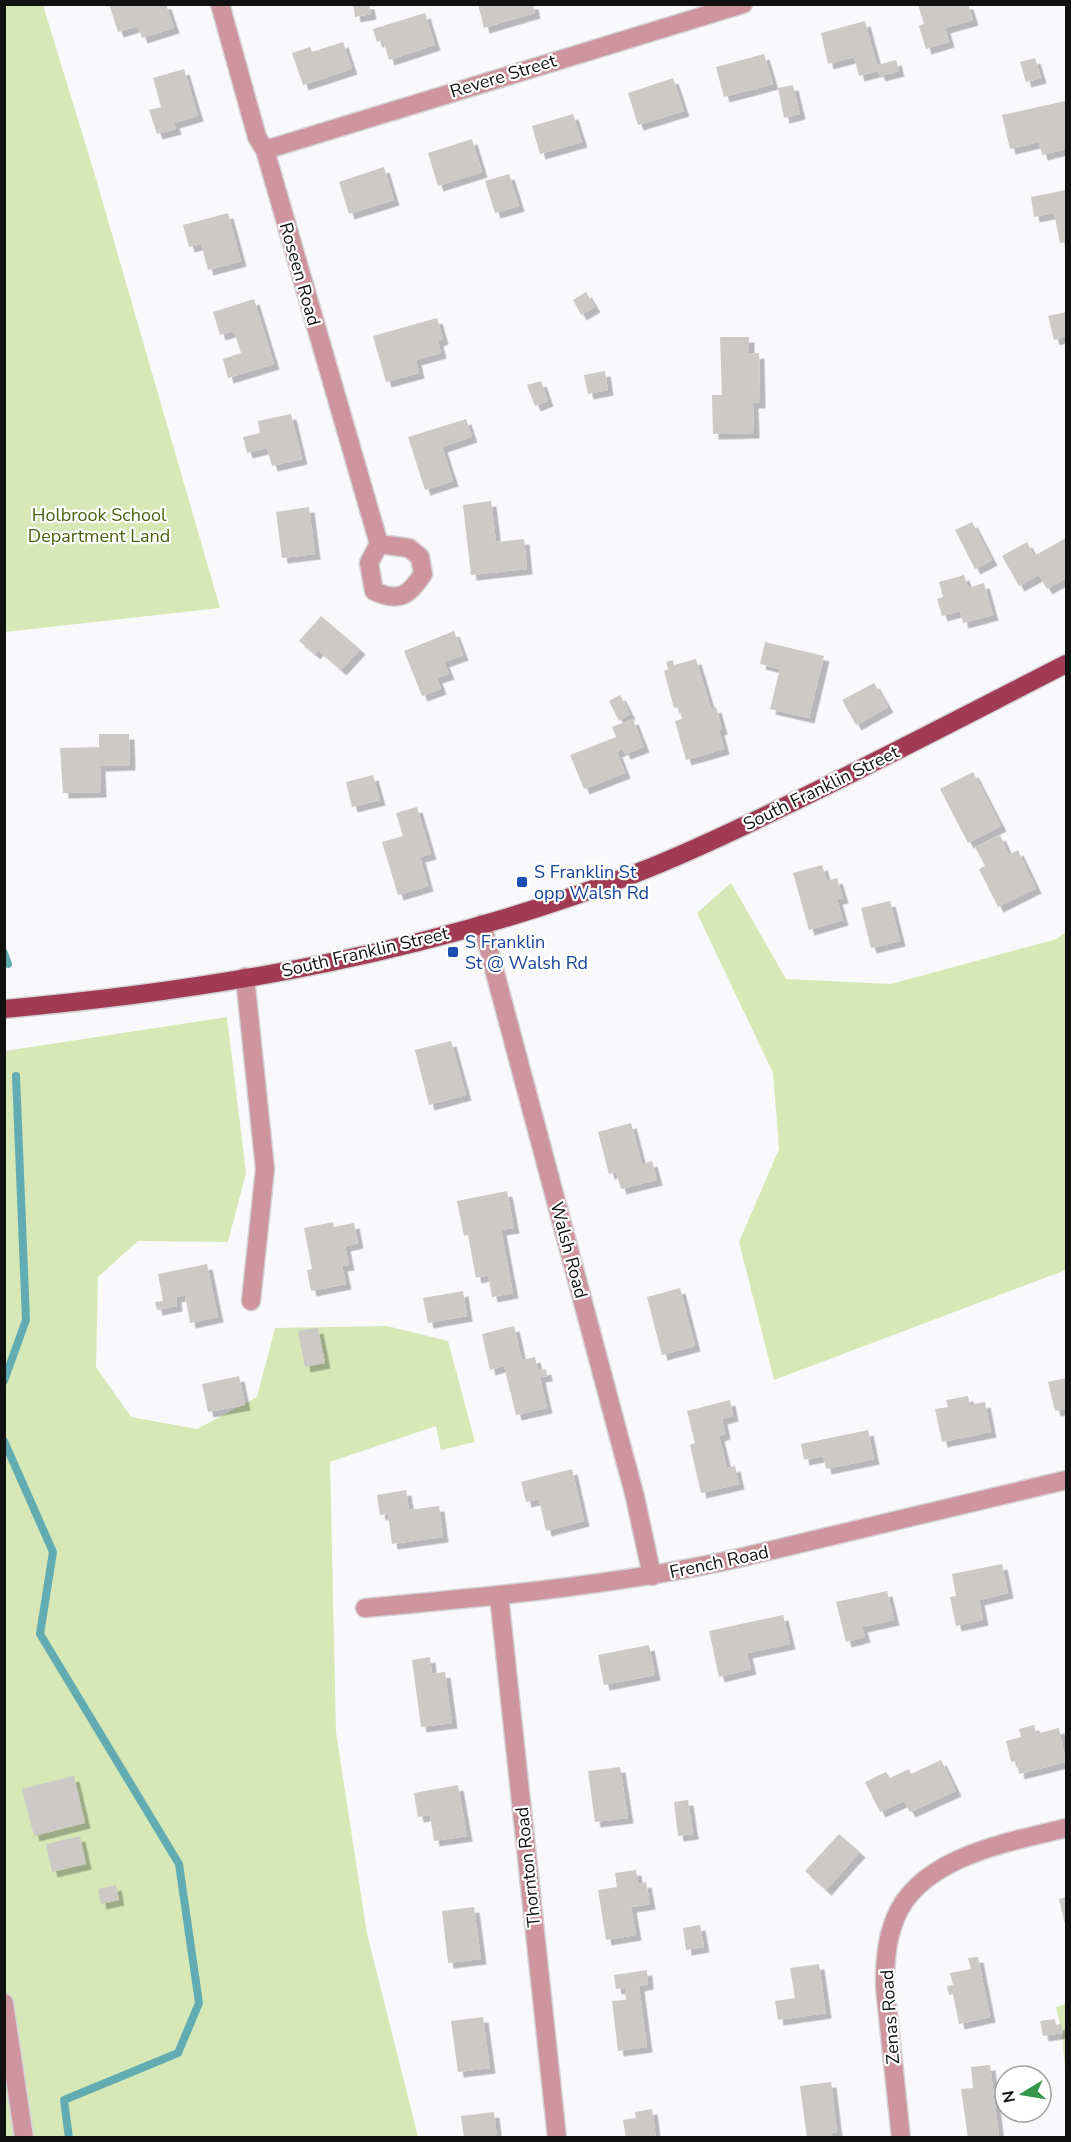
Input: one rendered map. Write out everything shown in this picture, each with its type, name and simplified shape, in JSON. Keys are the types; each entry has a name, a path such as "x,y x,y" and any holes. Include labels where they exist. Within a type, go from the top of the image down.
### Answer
{"main road":[{"name":"South Franklin Street","path":"4,1009 96,1000 319,964 393,948 578,895 641,872 700,846 838,780 1066,664"}],"street":[{"name":"Roseen Road","path":"220,4 257,137 265,150 379,543"},
{"name":"Revere Street","path":"265,150 742,4"},
{"name":"Walsh Road","path":"482,924 635,1497 652,1576"},
{"path":"245,977 265,1169 251,1302"},
{"name":"French Road","path":"365,1608 499,1596 652,1576 726,1561 1066,1480"},
{"name":"Thornton Road","path":"499,1596 557,2138"},
{"name":"Zenas Road","path":"901,2138 885,1970 890,1935 902,1903 926,1879 957,1861 994,1847 1066,1828"},
{"path":"4,2002 24,2138"}],"green space":[{"name":"Holbrook School Department Land","path":"4,5 43,5 94,172 220,608 5,632"},
{"path":"731,883 786,979 891,984 1057,939 1066,932 1066,1270 774,1380 739,1242 779,1149 773,1073 697,913"},
{"path":"227,1017 246,1173 228,1242 138,1241 98,1277 96,1367 131,1417 197,1429 257,1397 275,1328 387,1326 448,1341 475,1442 441,1450 436,1426 330,1462 336,1732 367,1934 418,2137 5,2138 5,1051"},
{"path":"1066,2004 1066,2081 1062,2033 1056,2007"}],"building":[{"path":"109,4 166,4 174,28 142,38 138,26 118,32"},
{"path":"353,4 369,4 371,14 355,17"},
{"path":"478,4 533,4 535,13 484,28"},
{"path":"918,4 968,4 973,20 945,28 949,42 926,49 919,26 924,24"},
{"path":"425,13 435,45 389,60 383,40 377,42 373,29"},
{"path":"865,21 877,65 896,60 899,71 880,76 878,71 859,76 854,57 828,64 821,33"},
{"path":"343,42 352,69 303,85 292,53 310,47 312,52"},
{"path":"764,54 773,84 724,97 716,67"},
{"path":"1035,58 1041,78 1026,82 1020,62"},
{"path":"184,69 198,116 174,123 176,129 157,134 149,110 161,107 153,78"},
{"path":"673,78 684,111 638,125 628,93"},
{"path":"793,85 800,114 784,118 778,88"},
{"path":"1065,101 1066,149 1042,155 1039,142 1010,149 1002,115"},
{"path":"573,114 582,142 540,154 532,126"},
{"path":"472,139 482,172 438,186 428,153"},
{"path":"384,167 394,200 349,214 339,182"},
{"path":"509,174 519,206 495,213 485,181"},
{"path":"1066,190 1066,242 1060,243 1054,213 1034,217 1031,197"},
{"path":"228,213 241,261 208,270 201,244 189,247 183,225"},
{"path":"586,292 595,307 581,315 573,300"},
{"path":"254,299 274,364 228,378 223,359 241,353 234,331 220,335 213,312"},
{"path":"1066,312 1066,336 1054,340 1048,316"},
{"path":"437,318 443,339 438,341 441,353 416,360 419,373 386,382 373,336"},
{"path":"720,337 749,337 749,354 759,353 760,403 753,403 754,433 713,434 712,395 722,395"},
{"path":"605,371 608,390 588,394 584,375"},
{"path":"541,381 548,401 535,406 527,385"},
{"path":"291,414 302,459 272,466 267,448 247,453 243,437 260,433 258,421"},
{"path":"466,419 472,437 442,447 453,481 425,490 408,437"},
{"path":"491,501 496,542 524,539 527,569 471,575 463,505"},
{"path":"309,507 315,554 282,558 276,512"},
{"path":"972,522 992,560 975,569 955,530"},
{"path":"1066,538 1066,578 1047,589 1039,575 1019,586 1002,556 1027,542 1034,556"},
{"path":"964,575 968,588 984,583 993,615 963,623 960,611 942,616 937,599 943,597 939,582"},
{"path":"321,616 360,649 341,670 318,650 315,654 299,641"},
{"path":"454,631 463,655 444,662 449,674 437,678 441,689 422,696 404,651"},
{"path":"765,642 824,656 809,718 770,709 780,669 760,664"},
{"path":"696,659 711,709 716,707 724,749 686,760 675,721 682,719 679,707 674,708 664,671 668,669 666,662 673,660 674,665"},
{"path":"874,683 888,707 856,725 842,700"},
{"path":"620,695 630,714 619,721 609,701"},
{"path":"633,719 644,747 625,754 623,749 617,752 625,773 584,789 570,755 616,737 612,727"},
{"path":"99,734 129,734 130,765 100,766 101,792 63,793 60,748 99,747"},
{"path":"973,772 1001,826 968,843 940,789"},
{"path":"373,775 380,800 352,807 346,782"},
{"path":"417,807 431,854 420,857 428,886 398,895 382,842 403,836 396,813"},
{"path":"1000,835 1009,855 1018,850 1036,888 998,907 979,869 985,866 975,847"},
{"path":"822,865 827,881 837,878 843,898 837,899 843,920 809,930 793,873"},
{"path":"890,901 900,941 871,948 861,908"},
{"path":"451,1041 466,1095 429,1105 415,1050"},
{"path":"631,1123 642,1164 652,1161 657,1180 621,1189 616,1172 609,1174 598,1132"},
{"path":"507,1191 514,1228 501,1230 513,1293 492,1297 488,1275 476,1278 468,1235 464,1236 457,1201"},
{"path":"333,1222 334,1227 354,1223 358,1243 345,1246 349,1265 342,1266 346,1284 311,1291 307,1270 312,1269 304,1228"},
{"path":"207,1264 218,1317 190,1323 185,1295 176,1297 177,1306 157,1310 155,1302 163,1301 158,1274"},
{"path":"680,1288 695,1346 662,1355 647,1297"},
{"path":"463,1291 467,1316 428,1323 423,1298"},
{"path":"514,1326 522,1360 535,1357 538,1371 546,1369 547,1376 540,1377 547,1408 516,1415 504,1366 490,1370 482,1334"},
{"path":"318,1328 325,1363 305,1367 298,1331"},
{"path":"239,1376 245,1405 208,1412 202,1384"},
{"path":"1066,1378 1066,1409 1055,1411 1048,1382"},
{"path":"968,1396 970,1405 985,1402 991,1432 942,1442 935,1409 948,1407 946,1400"},
{"path":"730,1400 733,1416 722,1419 725,1434 719,1436 727,1468 735,1466 739,1484 701,1493 690,1445 695,1443 687,1411"},
{"path":"868,1430 874,1459 826,1469 823,1456 804,1460 801,1444"},
{"path":"572,1469 584,1521 546,1531 539,1499 526,1502 521,1482"},
{"path":"406,1490 409,1510 439,1506 443,1537 392,1544 388,1514 380,1515 377,1495"},
{"path":"1002,1564 1008,1593 979,1600 983,1620 956,1626 950,1597 956,1596 952,1574"},
{"path":"887,1591 894,1620 862,1627 865,1637 846,1642 836,1602"},
{"path":"783,1615 790,1644 747,1653 751,1669 719,1677 709,1631"},
{"path":"649,1645 655,1675 604,1685 598,1655"},
{"path":"430,1657 432,1674 445,1672 452,1723 421,1727 412,1660"},
{"path":"1034,1725 1036,1734 1059,1728 1066,1762 1019,1774 1017,1761 1011,1762 1006,1741 1021,1737 1019,1729"},
{"path":"941,1760 956,1791 910,1812 904,1801 880,1812 865,1782 886,1772 890,1778 909,1769 911,1774"},
{"path":"620,1767 628,1818 595,1822 588,1771"},
{"path":"74,1776 85,1823 34,1836 22,1789"},
{"path":"458,1785 467,1836 434,1841 430,1815 418,1817 414,1793"},
{"path":"688,1800 693,1834 678,1836 674,1802"},
{"path":"839,1834 860,1852 826,1890 805,1871"},
{"path":"80,1836 86,1864 52,1872 46,1844"},
{"path":"636,1870 638,1884 646,1882 650,1904 631,1907 636,1935 606,1940 598,1890 617,1887 615,1873"},
{"path":"116,1885 119,1900 101,1904 98,1889"},
{"path":"1066,1897 1066,1928 1059,1899"},
{"path":"474,1907 481,1959 448,1963 442,1911"},
{"path":"700,1925 704,1947 686,1950 683,1928"},
{"path":"978,1957 990,2017 959,2024 953,1994 949,1995 947,1986 953,1985 950,1973 971,1969 968,1958"},
{"path":"819,1964 826,2013 778,2020 775,2001 795,1998 790,1968"},
{"path":"647,1970 648,1984 639,1986 647,2047 618,2051 612,2001 626,2000 625,1988 616,1989 614,1975"},
{"path":"483,2017 490,2068 458,2072 451,2021"},
{"path":"1055,2019 1056,2025 1061,2024 1063,2033 1043,2036 1040,2021"},
{"path":"990,2065 993,2124 997,2124 999,2136 968,2138 961,2089 973,2088 971,2067"},
{"path":"831,2082 837,2132 831,2133 832,2138 807,2138 800,2086"},
{"path":"652,2109 656,2138 626,2138 623,2120 636,2118 635,2112"},
{"path":"494,2112 497,2138 464,2138 461,2116"}],"waterway":[{"path":"4,953 8,964"},
{"path":"4,1381 26,1320 16,1076"},
{"path":"4,1441 53,1552 40,1634 179,1864 199,2003 178,2053 64,2100 69,2138"}],"place":[{"name":"S Franklin St opp Walsh Rd","path":"522,882"},
{"name":"S Franklin St @ Walsh Rd","path":"453,952"}]}
